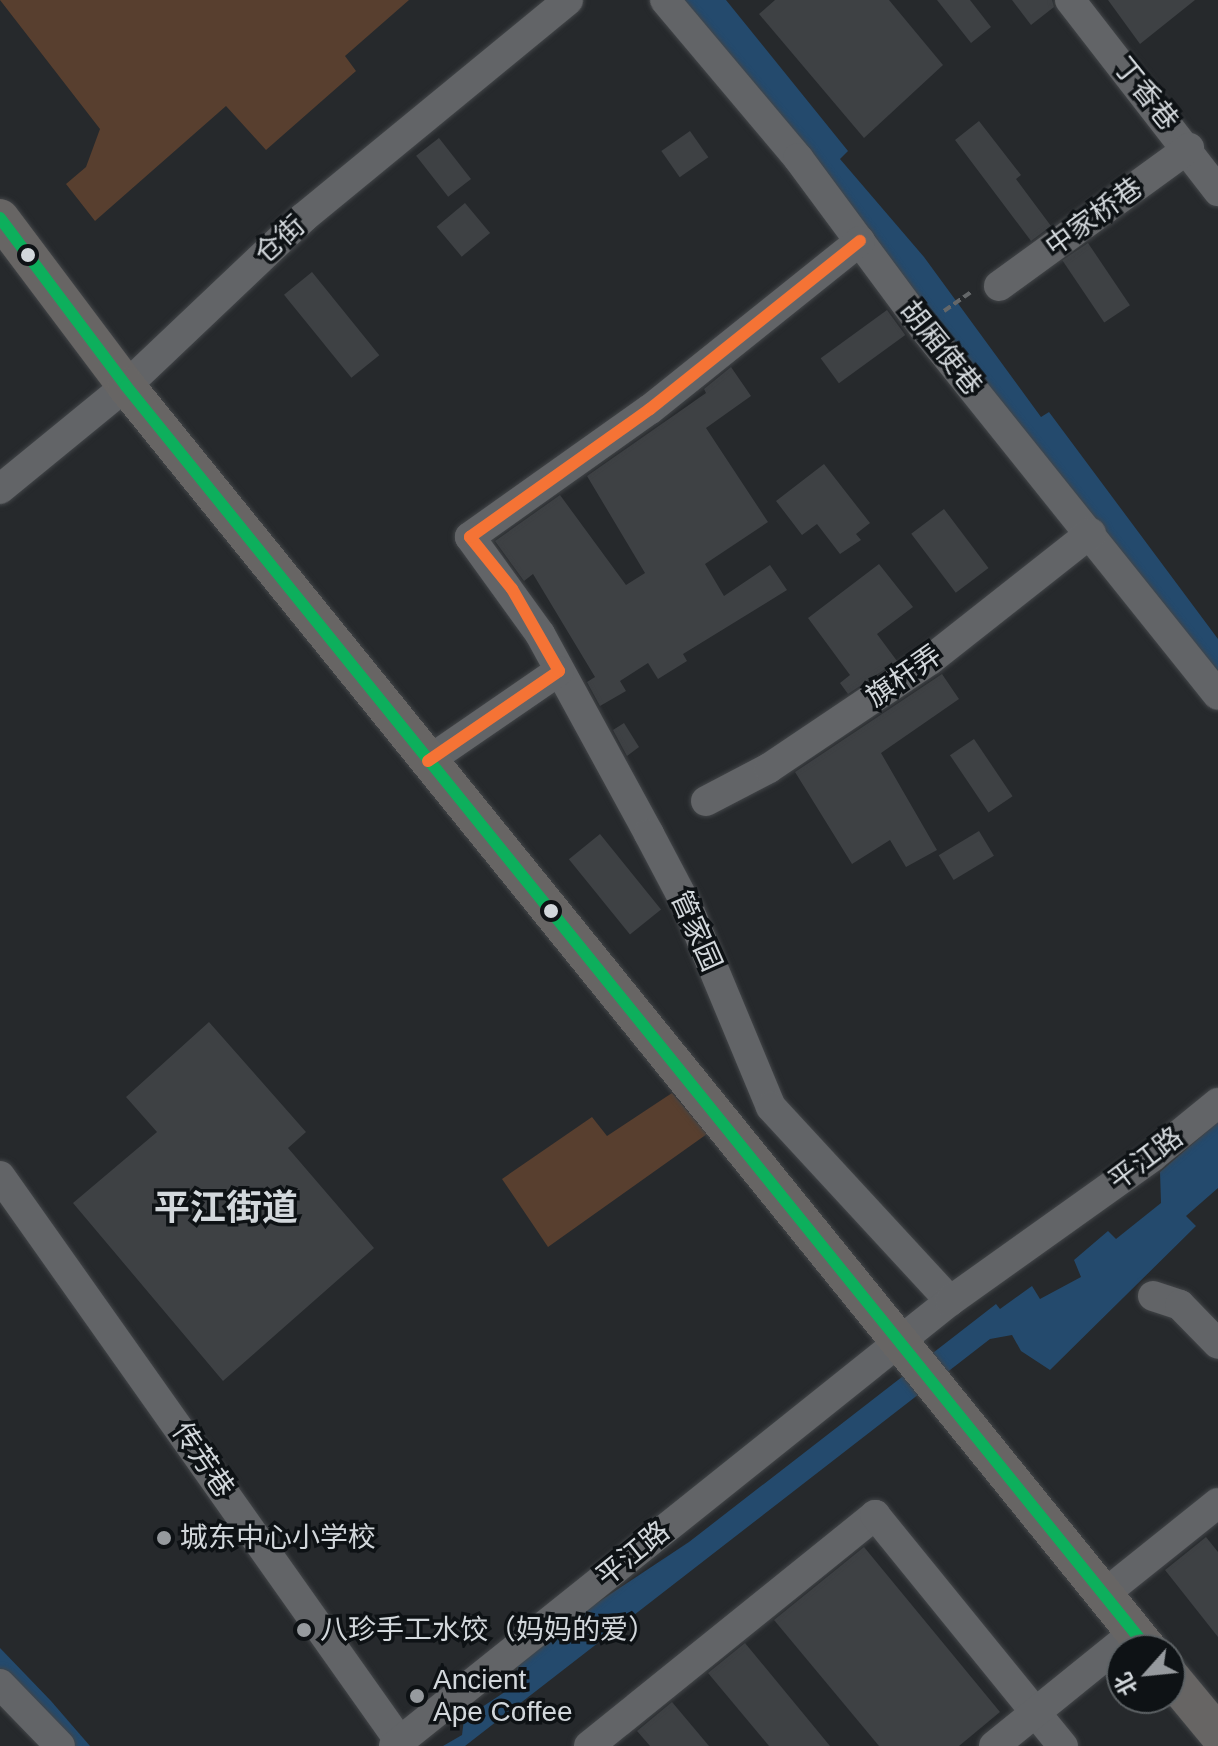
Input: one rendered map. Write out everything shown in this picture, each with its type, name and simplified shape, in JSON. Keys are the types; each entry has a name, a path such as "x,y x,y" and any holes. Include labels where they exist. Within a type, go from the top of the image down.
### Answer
{"main road":[{"path":"0,218 126,386 1136,1634"},
{"path":"1186,1695 1218,1734"}],"street":[{"name":"仓街","path":"0,489 126,386 303,218 568,0"},
{"name":"胡厢使巷","path":"665,0 798,158 1218,695"},
{"name":"丁香巷","path":"1070,0 1189,148 1218,191"},
{"name":"中家桥巷","path":"999,286 1189,148"},
{"name":"管家园","path":"860,241 650,409 470,537 512,589 689,910 771,1107 950,1301"},
{"name":"旗杆弄","path":"706,801 769,768 930,660 1091,533"},
{"path":"428,761 559,671"},
{"name":"平江路","path":"399,1744 904,1347 950,1301 1153,1156 1218,1103"},
{"name":"传芳巷","path":"0,1176 399,1744"},
{"path":"1153,1296 1180,1305 1218,1344"},
{"path":"1103,1595 1218,1503"},
{"path":"589,1746 875,1515 1063,1746"},
{"path":"994,1746 1034,1712 1106,1665"},
{"path":"0,1684 60,1746"}],"path":[{"path":"941,313 965,293"}],"shaded area":[{"path":"0,0 409,0 345,56 356,71 266,150 226,106 95,221 66,184 86,167 100,129"},
{"path":"672,1093 707,1134 548,1247 502,1179 592,1117 607,1136"}],"water":[{"path":"683,0 726,0 848,151 840,159 924,257 1041,417 1049,412 1218,639 1218,691 1082,506"},
{"path":"1218,1122 1218,1188 1186,1216 1196,1226 1050,1370 1021,1351 1012,1335 990,1339 465,1746 443,1746 462,1735 464,1719 517,1684 518,1661 526,1650 689,1542 996,1304 1000,1309 1032,1286 1040,1299 1081,1277 1074,1260 1108,1231 1116,1239 1161,1203 1160,1172"},
{"path":"0,1648 90,1746 70,1746 0,1675"}],"building":[{"path":"775,0 889,0 943,65 864,138 759,14"},
{"path":"937,0 970,0 991,27 971,43"},
{"path":"1012,0 1052,0 1054,7 1031,25"},
{"path":"1108,0 1195,0 1140,44"},
{"path":"979,121 1021,175 1016,179 1051,226 1031,241 955,140"},
{"path":"690,131 708,157 680,177 661,151"},
{"path":"439,138 471,179 448,197 416,156"},
{"path":"465,203 490,233 462,257 437,227"},
{"path":"1088,243 1130,305 1104,323 1062,260"},
{"path":"312,272 379,355 351,378 284,295"},
{"path":"887,310 905,335 839,383 821,358"},
{"path":"731,367 751,396 706,428 768,522 705,564 724,596 770,565 787,590 683,654 687,661 658,679 648,663 620,681 626,691 600,706 587,682 595,677 533,574 524,581 495,541 560,495 626,585 645,573 587,476 706,393 704,389"},
{"path":"824,464 870,523 856,534 861,540 840,554 817,524 802,535 776,501"},
{"path":"944,509 989,568 956,593 911,534"},
{"path":"879,564 913,607 877,634 897,661 848,694 840,683 850,675 808,618"},
{"path":"942,674 959,699 881,753 937,850 906,867 890,840 852,864 795,772"},
{"path":"624,723 639,747 627,756 613,730"},
{"path":"974,739 1013,796 989,812 950,755"},
{"path":"979,831 994,856 954,880 939,855"},
{"path":"600,834 661,909 630,935 569,859"},
{"path":"209,1022 306,1132 288,1148 374,1248 223,1381 73,1203 157,1132 126,1097"},
{"path":"1206,1537 1218,1552 1218,1637 1165,1570"},
{"path":"864,1547 1000,1712 959,1746 879,1746 774,1620"},
{"path":"745,1643 830,1746 769,1746 708,1673"},
{"path":"672,1702 709,1746 650,1746 637,1731"}],"transit line":[{"path":"0,218 126,386 1136,1634"},
{"path":"428,761 559,671 512,589 470,537 650,409 860,241"}],"place":[{"name":"城东中心小学校","path":"164,1538"},
{"name":"八珍手工水饺（妈妈的爱）","path":"304,1630"},
{"name":"Ancient Ape Coffee","path":"417,1696"}],"district":[{"name":"平江街道","path":"226,1208"}]}
